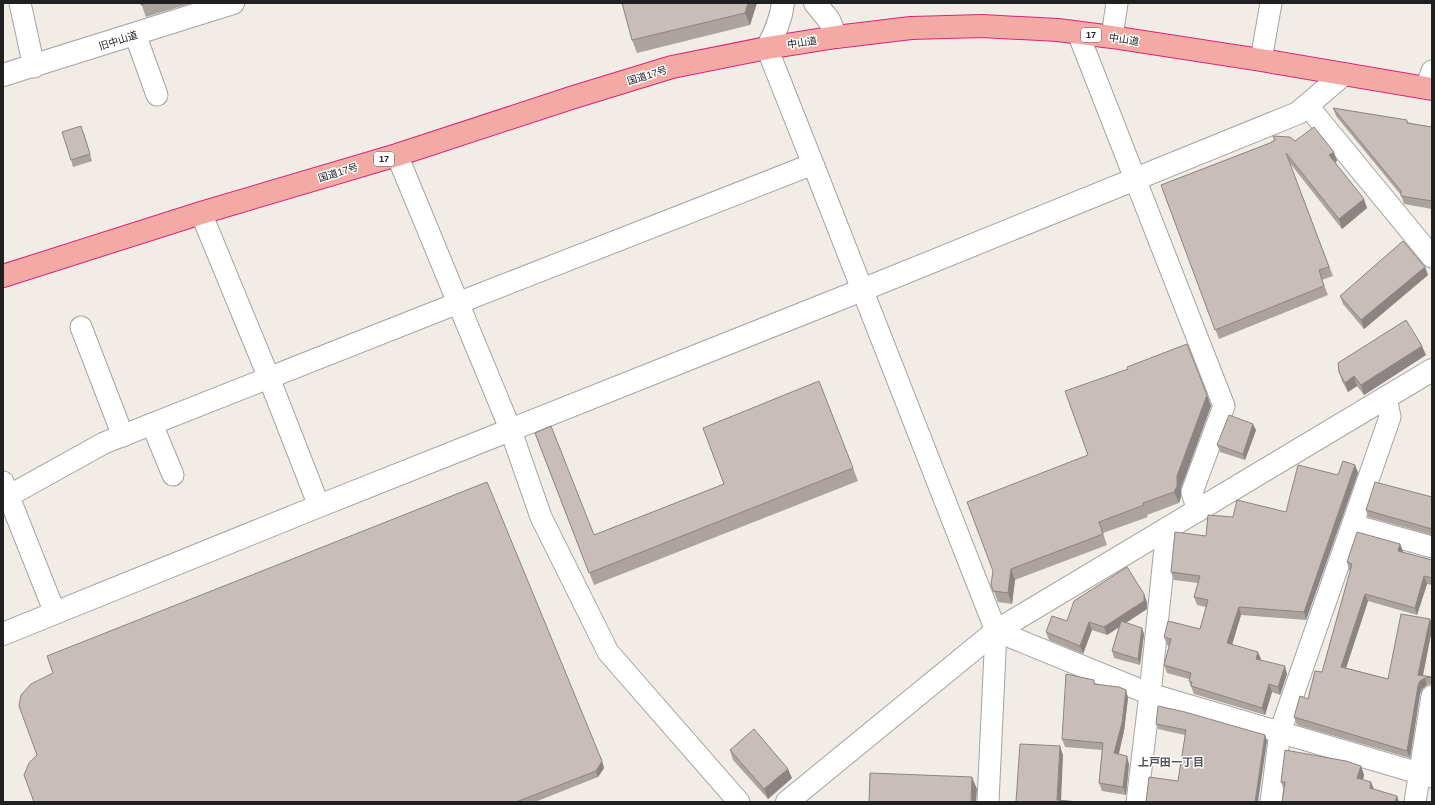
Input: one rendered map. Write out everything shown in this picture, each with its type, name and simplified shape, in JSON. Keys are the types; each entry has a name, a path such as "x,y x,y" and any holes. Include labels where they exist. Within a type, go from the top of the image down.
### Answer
{"highway":[{"name":"中山道","path":"767,48 836,37 911,28 982,26 1058,30 1112,37 1344,74 1430,82"},
{"name":"国道17号","path":"3,276 201,213 398,154 672,67 767,48"}],"street":[{"path":"20,3 34,66"},
{"name":"旧中山道","path":"3,76 233,3"},
{"path":"782,3 781,18 776,32 767,48 996,631 988,802"},
{"path":"816,3 829,20 836,37"},
{"path":"1112,37 1117,3"},
{"path":"1261,60 1272,3"},
{"path":"1078,33 1224,406 1192,492 1198,510"},
{"path":"135,34 157,95"},
{"path":"3,634 319,506 511,431 862,290 1298,112 1344,74"},
{"path":"1307,105 1432,257"},
{"path":"398,154 511,431 541,517 608,652 739,802"},
{"path":"55,613 5,493 104,443 813,164"},
{"path":"201,213 269,378 319,506"},
{"path":"81,327 123,436"},
{"path":"788,802 996,631 1432,370"},
{"path":"1270,802 1280,732 1390,417 1386,397"},
{"path":"152,424 173,475"},
{"path":"1353,525 1432,547"},
{"path":"1137,802 1167,528"},
{"path":"996,631 1150,694 1426,775"},
{"path":"1415,802 1426,775 1432,696"}],"building":[{"path":"622,3 748,3 745,13 632,40"},
{"path":"1333,108 1407,120 1407,123 1432,127 1432,201 1401,196 1401,191"},
{"path":"81,126 90,154 71,160 62,132"},
{"path":"1314,127 1334,152 1329,155 1364,199 1339,219 1286,153 1329,267 1319,270 1324,286 1215,330 1161,185 1270,143 1275,140 1273,136 1290,137 1295,141"},
{"path":"1403,241 1425,267 1361,320 1340,296"},
{"path":"1406,320 1422,346 1361,385 1354,376 1345,383 1339,372 1338,363"},
{"path":"1187,344 1207,395 1177,476 1177,486 1174,492 1143,503 1144,505 1099,522 1103,534 1011,569 1008,593 993,591 991,584 993,571 967,502 1088,455 1065,391 1128,369 1127,367"},
{"path":"819,381 853,468 589,573 535,433 551,426 594,535 724,484 703,428"},
{"path":"1229,415 1253,424 1243,454 1217,445"},
{"path":"1343,461 1355,465 1304,612 1239,607 1227,643 1258,652 1256,659 1285,666 1278,687 1269,684 1262,708 1191,686 1192,682 1189,681 1191,673 1164,665 1171,639 1164,637 1168,621 1200,629 1208,600 1194,597 1200,576 1171,572 1175,532 1206,536 1208,515 1233,517 1237,500 1286,512 1298,465 1338,475"},
{"path":"487,482 602,761 596,771 516,802 34,802 24,775 29,763 37,755 19,706 21,695 31,684 53,673 47,656"},
{"path":"1375,482 1432,497 1432,529 1366,510"},
{"path":"1357,532 1400,544 1398,551 1432,560 1432,578 1424,576 1415,608 1365,594 1341,667 1388,679 1401,614 1430,619 1418,675 1432,677 1425,678 1420,681 1418,686 1407,751 1294,717 1300,696 1308,699 1315,671 1322,672 1352,564 1347,562"},
{"path":"1127,567 1144,594 1144,601 1104,627 1089,622 1080,646 1046,632 1052,616 1067,621 1074,601"},
{"path":"1121,621 1142,628 1138,659 1112,651"},
{"path":"1066,674 1094,680 1094,684 1119,687 1126,690 1122,723 1114,753 1127,756 1123,787 1099,783 1103,743 1062,739"},
{"path":"1158,706 1185,712 1265,735 1255,802 1146,802 1149,777 1178,781 1186,730 1156,724"},
{"path":"754,729 788,769 764,789 730,750"},
{"path":"1020,744 1060,746 1057,800 1079,802 1016,802"},
{"path":"1285,750 1346,761 1361,766 1357,778 1371,782 1370,788 1397,796 1395,802 1282,802 1285,782 1281,782"},
{"path":"870,773 972,777 971,802 869,802"}],"district":[{"name":"上戸田一丁目","path":"1171,762"}]}
